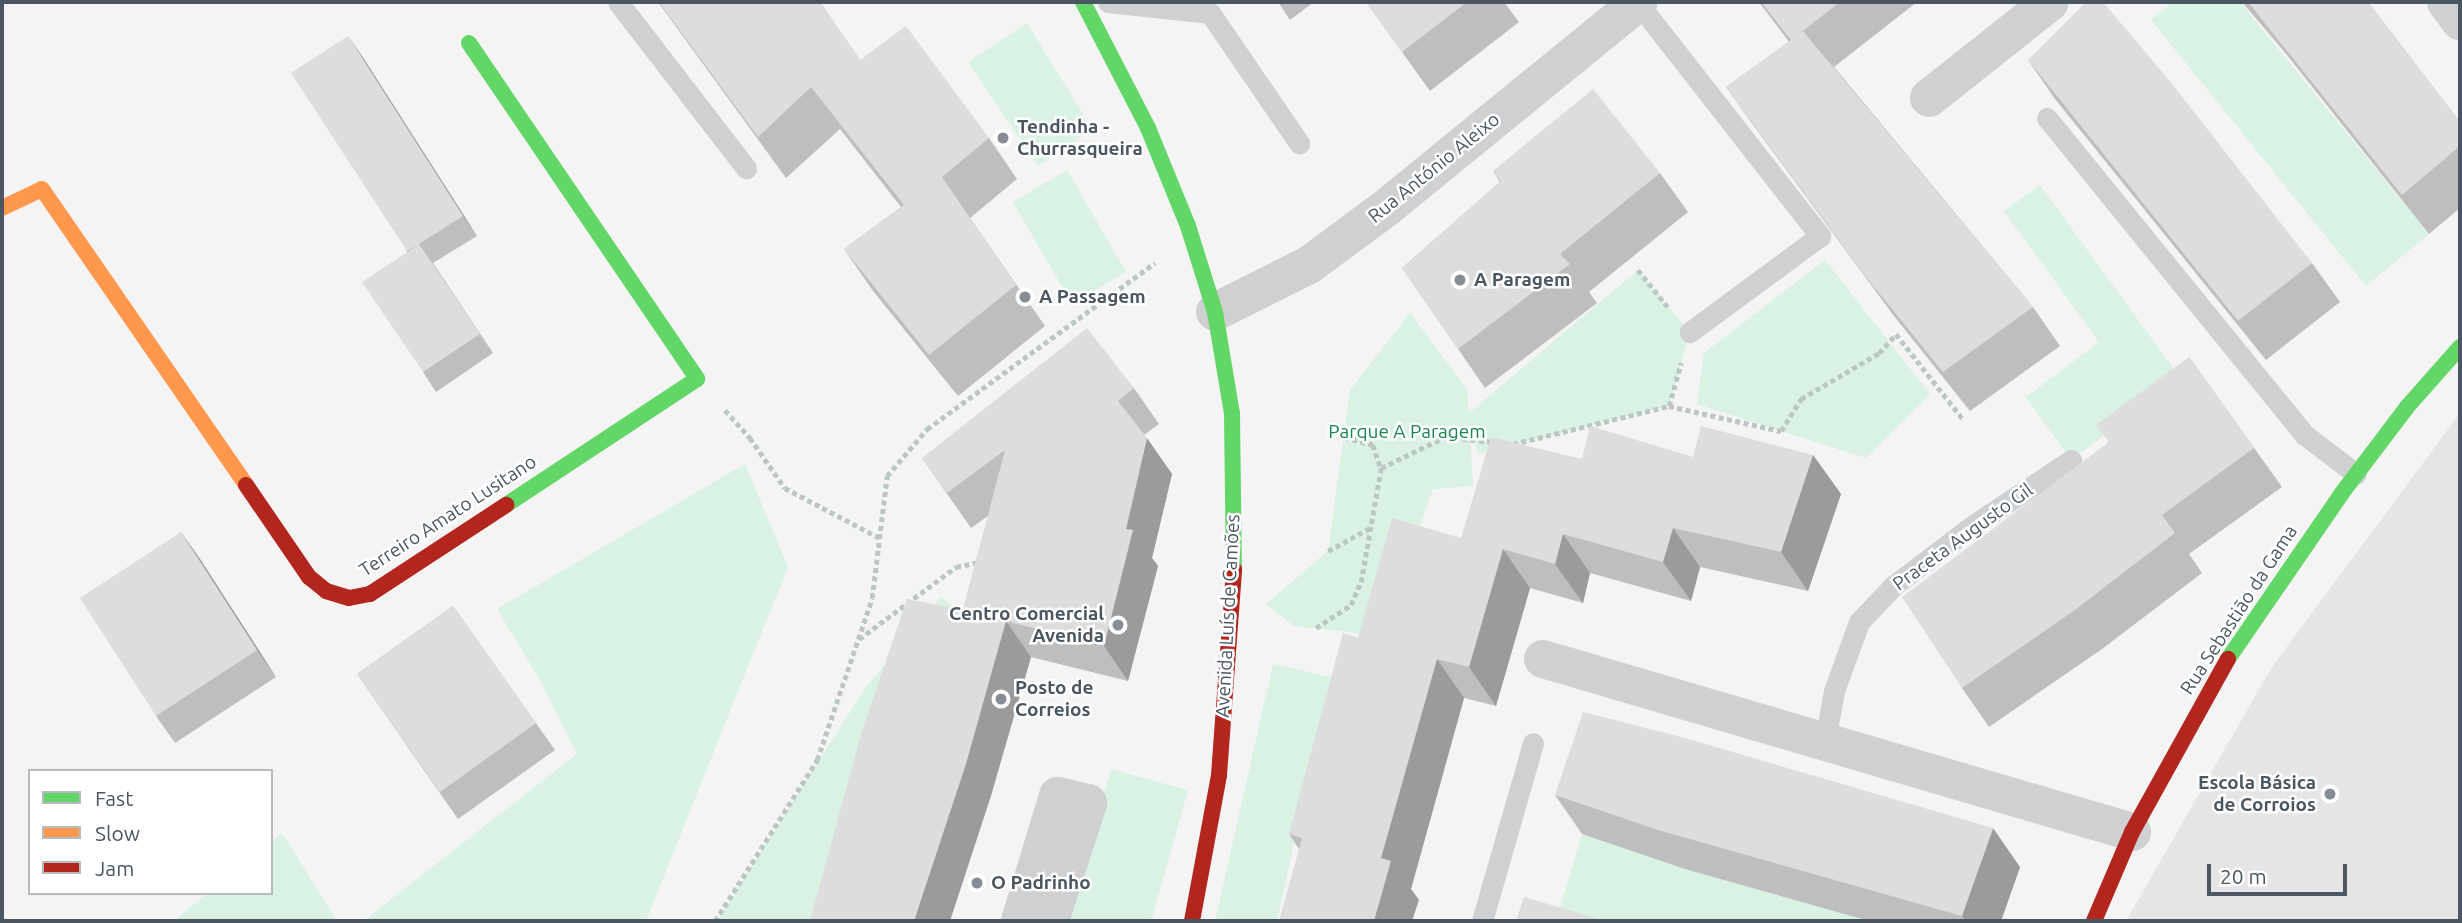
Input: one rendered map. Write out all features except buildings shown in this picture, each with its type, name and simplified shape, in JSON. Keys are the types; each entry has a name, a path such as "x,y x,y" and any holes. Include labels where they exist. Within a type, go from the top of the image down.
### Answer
{"street":[{"name":"Avenida Luís de Camões","path":"1083,2 1148,128 1188,226 1216,312 1232,414 1236,541 1219,775 1192,921"},
{"name":"Rua António Aleixo","path":"1216,312 1309,265 1386,208 1639,2"},
{"path":"1929,98 2050,2"},
{"path":"2445,2 2460,20"},
{"name":"Terreiro Amato Lusitano","path":"2,208 42,188 309,577 326,591 349,598 369,594 697,379 469,43"},
{"name":"Rua Sebastião da Gama","path":"2094,921 2132,832 2223,666 2356,474 2407,407 2460,347"},
{"path":"1543,659 2132,832"},
{"path":"1020,921 1058,796 1088,803 1050,921"}],"lane":[{"path":"618,2 746,168"},
{"path":"1108,2 1210,13 1299,144"},
{"path":"1639,2 1820,236 1690,332"},
{"path":"2047,118 2305,435 2356,474"},
{"name":"Praceta Augusto Gil","path":"1825,741 1834,691 1859,622 1894,586 1913,571 2071,460"},
{"path":"1482,921 1533,743"}],"path":[{"path":"715,921 817,760 872,598 887,475 927,429 1073,320 1152,267 1188,226"},
{"path":"1381,468 1445,437 1516,444 1669,405 1780,431 1801,400 1879,353 1896,334 1963,419"},
{"path":"1316,628 1351,604 1361,582 1381,468 1373,445 1344,437"},
{"path":"750,438 785,488 880,538"},
{"path":"1328,551 1370,528"},
{"path":"859,639 956,567 989,560"}],"shaded area":[{"name":"Escola Básica de Corroios","path":"2460,413 2460,921 2126,921 2272,667"}],"green space":[{"path":"2173,2 2240,2 2429,234 2366,286 2151,20"},
{"path":"1027,23 1092,129 1038,166 968,62"},
{"path":"1067,170 1126,272 1072,304 1013,202"},
{"path":"2040,185 2181,379 2071,460 2026,397 2099,342 2004,211"},
{"path":"1825,260 1930,394 1866,458 1697,404 1704,353"},
{"name":"Parque A Paragem","path":"1638,270 1690,332 1669,406 1478,454 1469,421 1473,486 1433,489 1381,636 1294,626 1266,604 1328,551 1350,390 1410,313 1467,389 1469,413"},
{"path":"745,464 788,567 646,921 363,921 577,754 537,675 497,609"},
{"path":"941,597 962,614 845,921 717,921 866,687"},
{"path":"1273,664 1331,677 1277,921 1215,921"},
{"path":"1111,769 1188,790 1151,921 1067,921"},
{"path":"282,833 337,921 173,921 206,895 273,895 273,840"},
{"path":"1582,834 1875,921 1556,921"}],"traffic: fast":[{"path":"1083,2 1148,128 1188,226 1215,312 1232,414 1234,570"},
{"path":"469,43 697,379 506,505"},
{"path":"2228,659 2342,493 2407,407 2460,347"}],"traffic: slow":[{"path":"2,208 42,189 246,485"}],"traffic: jam":[{"path":"246,485 309,577 326,591 349,598 370,594 506,505"},
{"path":"1192,921 1219,775 1234,570"},
{"path":"2094,921 2132,832 2228,659"}],"place":[{"name":"Tendinha - Churrasqueira","path":"1003,138"},
{"name":"A Paragem","path":"1460,280"},
{"name":"A Passagem","path":"1025,297"},
{"name":"Centro Comercial Avenida","path":"1118,625"},
{"name":"Posto de Correios","path":"1001,699"},
{"name":"Escola Básica de Corroios","path":"2330,794"},
{"name":"O Padrinho","path":"977,883"}]}
